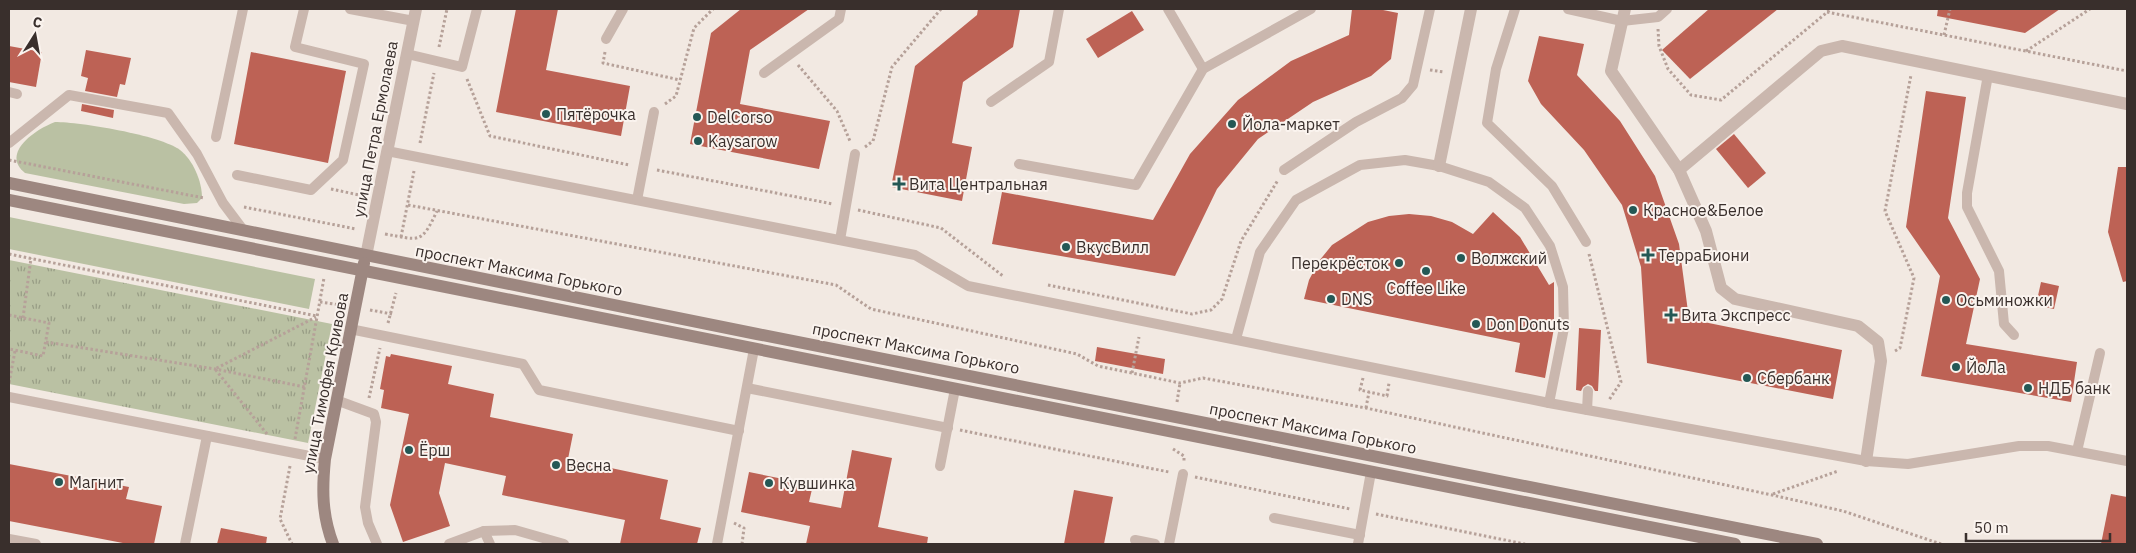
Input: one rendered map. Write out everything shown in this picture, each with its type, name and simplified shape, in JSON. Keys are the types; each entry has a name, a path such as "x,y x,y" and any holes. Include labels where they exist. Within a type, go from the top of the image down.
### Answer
{"main road":[{"name":"проспект Максима Горького","path":"9,183 366,256 1817,544"},
{"name":"проспект Максима Горького","path":"9,200 1735,544"},
{"name":"улица Тимофея Кривова","path":"334,544 323,508 322,486 325,459 366,256"},
{"path":"754,349 757,334"},
{"path":"955,389 958,373"},
{"path":"1371,472 1373,456"}],"street":[{"path":"1439,166 1472,9"},
{"name":"улица Петра Ермолаева","path":"366,256 415,15"},
{"path":"1623,15 1611,71 1679,170 1706,231 1720,288 1734,299 1858,326 1878,342 1881,361 1866,461"},
{"path":"1679,170 1821,52 1842,46 2127,104"}],"lane":[{"path":"216,137 243,9"},
{"path":"237,175 311,190 343,160 364,64 295,48 304,9"},
{"path":"350,9 415,15"},
{"path":"406,54 462,67 477,9"},
{"path":"606,39 623,9"},
{"path":"764,73 839,19 841,9"},
{"path":"991,102 1049,62 1059,9"},
{"path":"1168,9 1203,68"},
{"path":"1019,164 1136,185 1203,68 1311,9"},
{"path":"1284,170 1356,122 1402,98 1413,85 1430,9"},
{"path":"1515,9 1496,69 1487,122 1552,186 1586,242"},
{"path":"1568,9 1658,17 1667,9"},
{"path":"1988,75 1966,193 1967,207 1999,271 2004,324 2014,335"},
{"path":"9,143 69,95 168,114 197,154 223,202 244,231"},
{"path":"637,200 654,112"},
{"path":"388,151 916,254 968,286 1549,403 1866,461 1908,464 2019,446 2048,446 2127,461"},
{"path":"840,240 856,154"},
{"path":"1236,339 1260,252 1296,200 1360,165 1406,160 1439,166 1489,182 1525,208 1550,246 1562,287 1564,328 1549,403"},
{"path":"350,329 523,364 539,390 739,432"},
{"path":"717,544 754,349"},
{"path":"2077,451 2100,353"},
{"path":"746,388 948,428"},
{"path":"940,466 955,389"},
{"path":"1587,410 1588,391"},
{"path":"9,396 325,459"},
{"path":"336,400 374,414 376,422 365,507 368,523 377,544"},
{"path":"185,544 207,436"},
{"path":"1274,518 1359,539 1371,472"},
{"path":"1169,544 1182,474"},
{"path":"449,544 484,531 515,530 564,544"},
{"path":"484,531 490,544"},
{"path":"9,539 36,544"},
{"path":"1135,540 1155,544"}],"path":[{"path":"401,237 447,9"},
{"path":"654,112 676,96 694,28 713,9"},
{"path":"789,55 837,111 856,154 873,141 892,67 941,9"},
{"path":"1658,17 1659,46 1668,69 1691,95 1721,100 1831,9"},
{"path":"1944,35 1950,9"},
{"path":"2026,51 2090,9"},
{"path":"1827,12 2127,71"},
{"path":"606,39 603,63 680,80"},
{"path":"1881,361 1900,348 1914,278 1884,211 1914,60"},
{"path":"462,67 490,136 846,207 941,228 1000,276 1009,278"},
{"path":"9,160 202,198"},
{"path":"1038,283 1192,314 1211,310 1222,299 1241,241 1284,170"},
{"path":"316,186 369,197"},
{"path":"408,205 836,285 871,309 1077,354 1098,366 1180,383 1203,378 1366,408 1843,511 1940,544"},
{"path":"240,206 359,230"},
{"path":"384,234 415,240 421,238 437,211"},
{"path":"335,230 336,225"},
{"path":"404,247 406,238"},
{"path":"9,254 317,316"},
{"path":"23,318 32,258"},
{"path":"1593,265 1621,382 1600,412"},
{"path":"294,443 325,273"},
{"path":"366,410 383,335 392,314 397,291 394,286"},
{"path":"320,302 344,306"},
{"path":"366,309 392,314"},
{"path":"9,315 49,323 43,356 9,349"},
{"path":"215,369 317,316"},
{"path":"1132,373 1139,337"},
{"path":"46,342 215,369 305,387"},
{"path":"9,383 15,351"},
{"path":"215,369 272,440"},
{"path":"1178,397 1180,383"},
{"path":"1360,390 1386,396"},
{"path":"1366,408 1369,392"},
{"path":"948,428 1357,510"},
{"path":"1772,495 1866,461"},
{"path":"290,466 280,518 292,544"},
{"path":"1371,514 1525,544"},
{"path":"723,516 744,528 742,544"}],"green space":[{"path":"55,122 119,130 170,144 185,154 193,165 202,191 202,198 197,203 184,204 25,173 18,165 16,158 18,150 31,136"},
{"path":"9,217 315,279 309,309 9,249"},
{"path":"9,260 332,324 308,443 9,384"}],"building":[{"path":"516,9 558,9 546,70 630,86 621,136 496,112"},
{"path":"741,9 809,9 750,50 740,104 830,121 819,169 690,144 711,33"},
{"path":"978,9 1020,9 1013,47 963,82 952,143 972,147 962,201 891,187 915,66 977,15"},
{"path":"1352,9 1378,9 1398,13 1391,59 1371,76 1313,102 1258,139 1217,189 1175,276 992,244 1002,192 1153,220 1190,154 1238,100 1291,61 1349,35"},
{"path":"1709,9 1778,9 1690,79 1662,50"},
{"path":"1938,9 2060,9 2025,33 1937,16"},
{"path":"1132,11 1144,30 1098,58 1086,39"},
{"path":"1539,36 1584,44 1577,75 1620,121 1655,176 1679,244 1689,319 1842,350 1833,399 1647,363 1641,267 1622,205 1584,150 1541,104 1528,81"},
{"path":"9,46 42,52 36,87 9,82"},
{"path":"86,50 131,58 125,85 120,84 117,97 85,91 88,78 81,76"},
{"path":"251,52 346,71 328,163 234,144"},
{"path":"1926,91 1966,97 1948,218 1980,279 1966,344 2077,362 2071,402 1921,376 1940,276 1906,227"},
{"path":"82,104 114,110 113,118 81,111"},
{"path":"1734,134 1766,173 1748,188 1716,149"},
{"path":"2118,167 2127,167 2127,281 2123,282 2108,232"},
{"name":"Волжский","path":"1493,212 1520,237 1549,285 1554,282 1554,328 1545,378 1515,372 1520,343 1304,299 1309,280 1319,261 1332,245 1368,222 1389,216 1409,214 1431,216 1452,222 1473,234"},
{"path":"2041,282 2059,286 2054,309 2036,305"},
{"path":"1579,328 1601,330 1598,391 1595,391 1588,384 1581,391 1576,390"},
{"path":"1097,347 1165,359 1163,374 1095,361"},
{"path":"391,354 452,366 448,384 494,394 490,417 573,434 568,459 668,480 660,519 701,528 697,544 620,544 625,520 502,495 506,476 445,463 439,493 450,526 403,542 390,505 409,414 381,408 384,390 380,389 386,356 390,357"},
{"path":"852,450 892,458 878,527 928,537 927,544 806,544 810,526 741,512 749,472 813,485 809,502 841,508"},
{"path":"9,464 129,487 126,499 162,506 154,544 128,544 9,521"},
{"path":"1074,490 1113,497 1104,544 1064,544"},
{"path":"2111,494 2127,497 2127,544 2101,544"},
{"path":"221,528 267,537 266,544 217,544"}],"place":[{"name":"Пятёрочка","path":"546,114"},
{"name":"DelCorso","path":"697,117"},
{"name":"Йола-маркет","path":"1232,124"},
{"name":"Kaysarow","path":"698,141"},
{"name":"Вита Центральная","path":"899,184"},
{"name":"Красное&Белое","path":"1633,210"},
{"name":"ВкусВилл","path":"1066,247"},
{"name":"ТерраБиони","path":"1648,255"},
{"name":"Волжский","path":"1461,258"},
{"name":"Перекрёсток","path":"1399,263"},
{"name":"Coffee Like","path":"1426,271"},
{"name":"DNS","path":"1331,299"},
{"name":"Осьминожки","path":"1946,300"},
{"name":"Вита Экспресс","path":"1671,315"},
{"name":"Don Donuts","path":"1476,324"},
{"name":"ЙоЛа","path":"1956,367"},
{"name":"Сбербанк","path":"1747,378"},
{"name":"НДБ банк","path":"2028,388"},
{"name":"Ёрш","path":"409,450"},
{"name":"Весна","path":"556,465"},
{"name":"Магнит","path":"59,482"},
{"name":"Кувшинка","path":"769,483"}]}
